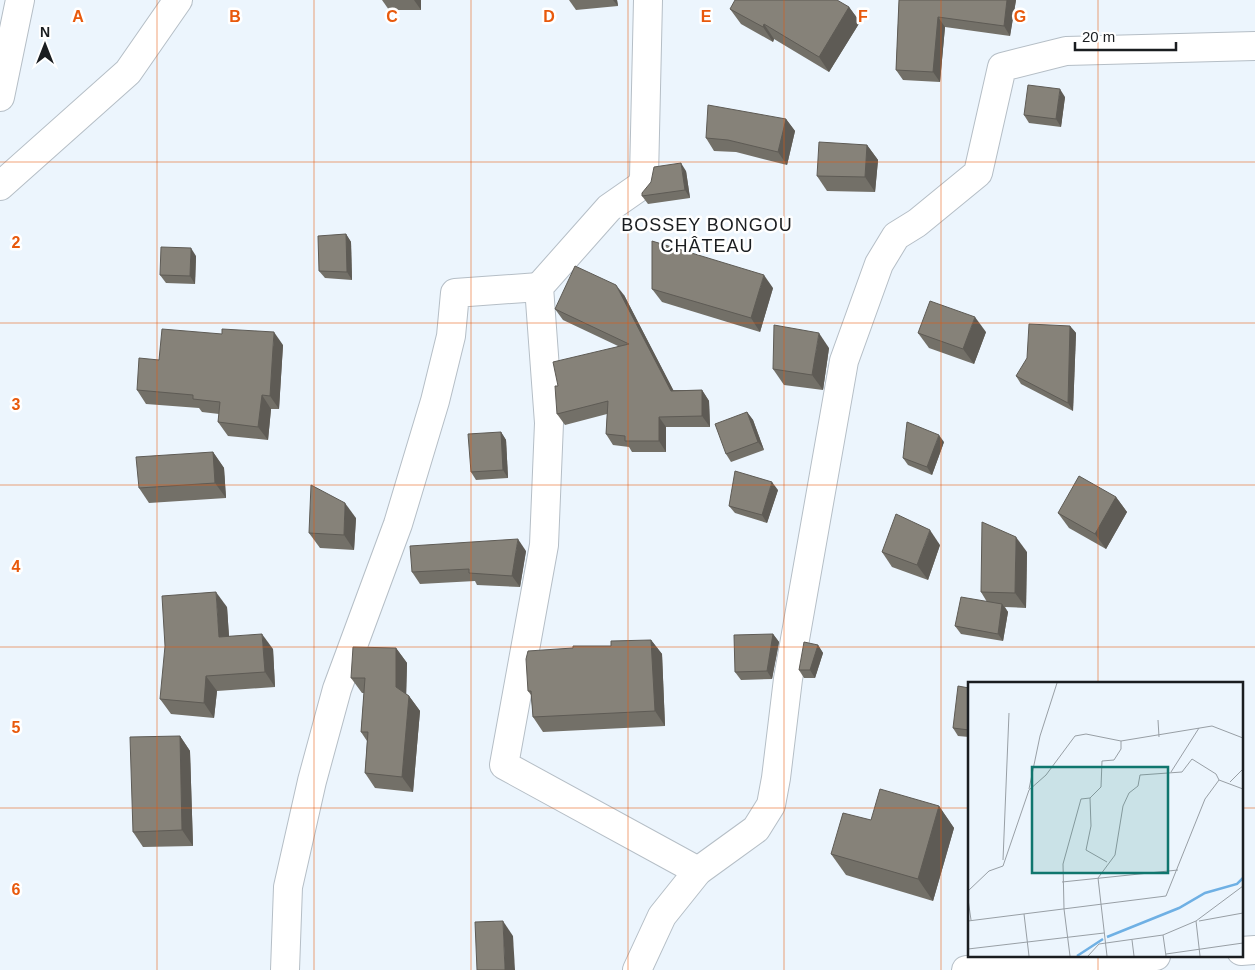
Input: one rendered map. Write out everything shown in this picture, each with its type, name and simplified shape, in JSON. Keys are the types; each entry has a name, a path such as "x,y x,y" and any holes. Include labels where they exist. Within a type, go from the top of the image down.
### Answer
{"street":[{"path":"0,97 20,0"},
{"path":"0,186 128,72 178,0"},
{"path":"648,0 644,177 642,185 609,208 539,288 548,423 544,545 504,765 698,871"},
{"path":"637,970 662,916 698,871 756,829 771,805 788,679 844,361 879,264 896,236 917,223 978,173 1002,67 1066,51 1255,46"},
{"path":"285,970 288,887 312,781 337,688 398,524 435,401 451,336 455,292 539,288"},
{"path":"1242,951 1255,950"},
{"path":"966,970 994,966 1124,958"}],"building":[{"path":"735,0 837,0 849,7 819,57 764,24 763,27 730,9"},
{"path":"899,0 1007,0 1004,26 938,17 933,72 896,70"},
{"path":"1028,85 1060,89 1056,119 1024,115"},
{"path":"708,105 786,119 778,152 728,140 706,138"},
{"path":"819,142 867,145 865,177 817,176"},
{"path":"681,163 685,190 642,196 642,193 651,182 654,167"},
{"path":"346,234 347,272 319,271 318,236"},
{"path":"652,241 764,275 751,318 652,289"},
{"path":"161,247 191,248 190,276 160,275"},
{"path":"575,266 616,285 671,391 702,390 702,416 659,417 659,441 625,441 625,436 606,434 608,401 557,414 555,386 558,386 553,362 629,344 555,309"},
{"path":"930,301 975,317 963,349 918,333"},
{"path":"1029,324 1070,326 1068,403 1016,376 1027,358"},
{"path":"774,325 819,333 812,375 773,369"},
{"path":"162,329 222,334 222,329 274,332 270,396 262,395 258,427 218,422 220,402 193,399 193,395 137,390 139,358 159,360"},
{"path":"747,412 758,442 726,454 715,424"},
{"path":"907,422 939,435 927,467 903,458"},
{"path":"501,432 503,470 471,472 468,434"},
{"path":"213,452 215,483 139,488 136,457"},
{"path":"735,471 772,482 762,515 729,506"},
{"path":"1079,476 1116,497 1095,534 1058,513"},
{"path":"311,485 345,503 344,535 309,533"},
{"path":"896,514 930,530 917,565 882,552"},
{"path":"982,522 1016,537 1015,593 981,592"},
{"path":"518,539 512,576 469,573 469,569 412,572 410,546"},
{"path":"216,592 219,637 262,634 265,672 206,676 204,703 160,699 165,646 162,596"},
{"path":"961,597 1002,604 998,634 955,626"},
{"path":"773,634 767,671 735,672 734,635"},
{"path":"651,640 655,711 533,717 531,691 528,691 526,659 528,651 573,648 573,646 611,646 611,641"},
{"path":"804,642 818,645 810,670 799,670"},
{"path":"353,647 396,648 396,687 409,696 402,777 365,773 368,732 361,732 365,678 351,678"},
{"path":"958,686 968,688 968,730 953,728"},
{"path":"180,736 182,830 133,832 130,737"},
{"path":"880,789 939,806 918,879 831,854 843,813 871,820"},
{"path":"503,921 505,970 477,970 475,922"}],"district":[{"name":"BOSSEY BONGOU CHÂTEAU","path":"707,235"}]}
